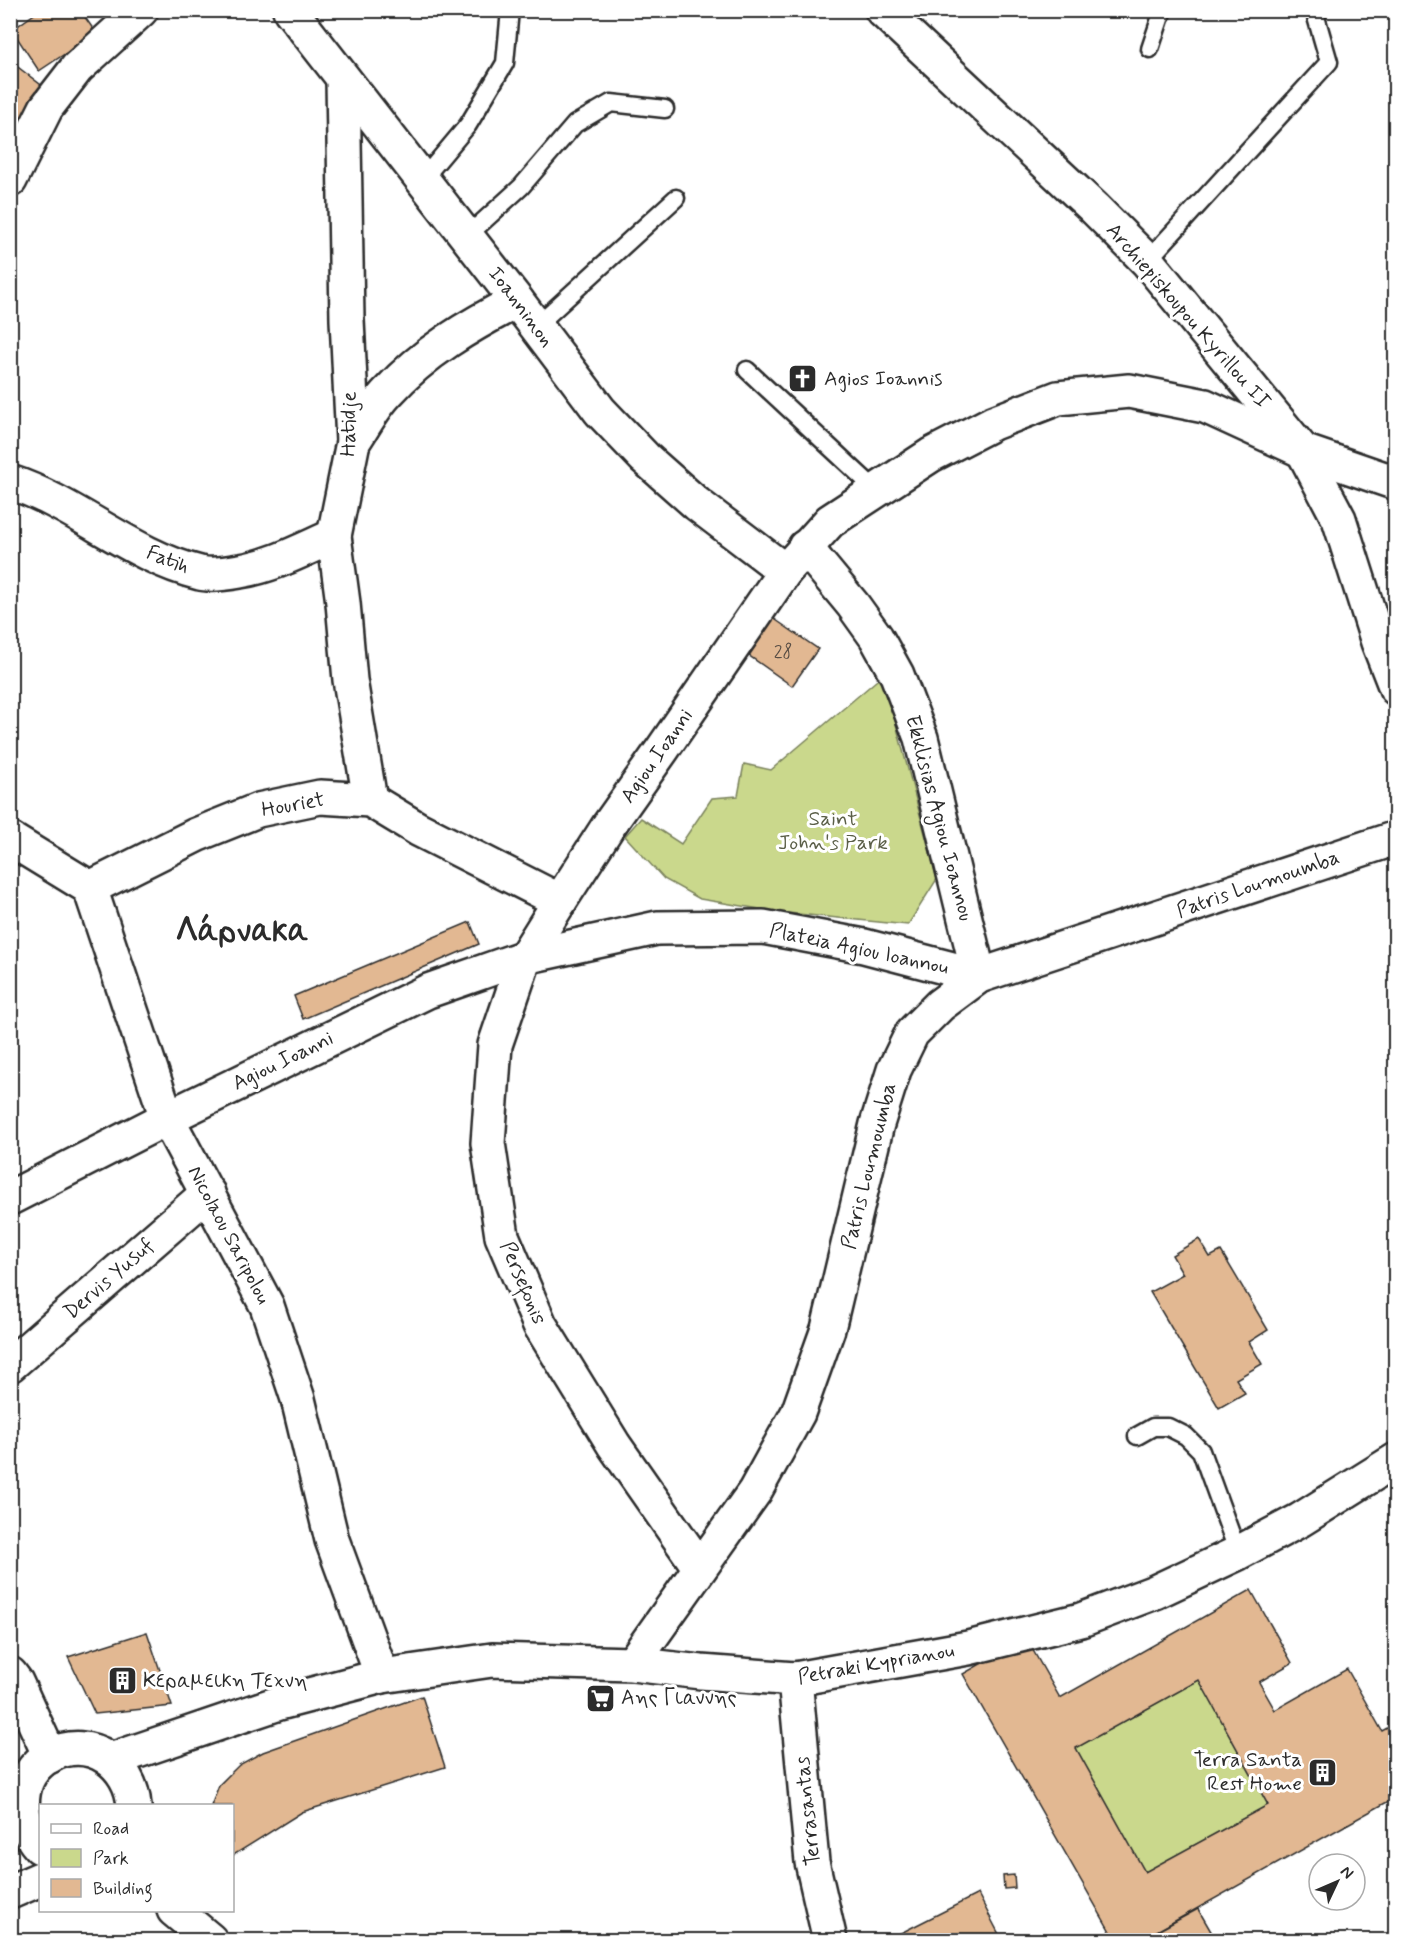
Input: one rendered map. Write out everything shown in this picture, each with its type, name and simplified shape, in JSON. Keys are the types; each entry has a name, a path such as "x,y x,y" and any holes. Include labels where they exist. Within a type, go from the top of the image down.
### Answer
{"street":[{"path":"10,180 46,108 77,68 141,10"},
{"name":"Ioanninon","path":"290,10 467,236 600,411 645,458 697,504 795,559"},
{"name":"Archiepiskoupou Kyrillou II","path":"882,10 1094,208 1147,261 1303,451 1339,519 1377,642 1395,688"},
{"name":"Hatidje","path":"343,80 347,320 353,442 334,536 350,680 370,800"},
{"path":"353,442 387,393 429,354 481,320 517,301"},
{"name":"Agiou Ioanni","path":"10,1198 167,1118 428,991 525,957 609,825 795,559 830,521 931,455 993,423 1058,398 1130,391 1205,406 1303,451 1395,483"},
{"name":"Fatih","path":"10,482 77,513 149,555 202,574 241,571 279,560 334,536"},
{"name":"Ekklisias Agiou Ioannou","path":"795,559 865,621 897,675 921,738 979,976"},
{"name":"Houriet","path":"90,888 196,835 258,810 320,797 370,800 418,829 560,901"},
{"name":"Patris Loumoumba","path":"632,1664 755,1491 798,1413 828,1329 877,1124 894,1070 912,1033 940,1005 979,976 1395,838"},
{"path":"10,839 90,888"},
{"name":"Nicolaou Saripolou","path":"90,888 167,1118 267,1306 298,1399 332,1540 382,1676"},
{"name":"Plateia Agiou Ioannou","path":"525,957 657,928 763,927 864,946 979,976"},
{"name":"Persefonis","path":"525,957 495,1045 488,1143 502,1236 540,1326 614,1445 700,1568"},
{"name":"Dervis Yusuf","path":"10,1365 208,1193"},
{"name":"Petraki Kyprianou","path":"111,1760 279,1703 382,1676 492,1660 632,1664 795,1679 968,1648 1082,1620 1155,1592 1238,1553 1300,1520 1395,1460"},
{"path":"10,1674 16,1682 50,1756"},
{"name":"Terrasantas","path":"795,1679 812,1862 830,1941"},
{"path":"39,1845 32,1838 24,1821 16,1813 26,1782 37,1766 50,1756 65,1750 81,1749 97,1752 111,1760 125,1774 133,1790 134,1804"},
{"path":"10,1892 39,1879"},
{"path":"175,1912 210,1941"},
{"path":"196,1912 217,1941"}],"lane":[{"path":"422,180 468,125 505,63 510,10"},
{"path":"1150,49 1163,10"},
{"path":"1147,261 1329,62 1314,10"},
{"path":"467,236 521,187 575,124 610,103 665,109"},
{"path":"536,326 676,198"},
{"path":"747,370 876,490"},
{"path":"1137,1436 1153,1427 1168,1427 1186,1436 1201,1451 1238,1553"}],"green space":[{"name":"Saint John's Park","path":"883,675 937,879 908,925 778,912 700,899 664,879 625,836 641,818 681,844 712,798 738,796 744,764 771,770"},
{"path":"1199,1680 1268,1805 1145,1872 1076,1748"}],"building":[{"path":"40,10 80,10 96,33 39,71 12,30"},
{"path":"10,61 45,88 10,133"},
{"path":"773,618 818,649 792,686 748,655"},
{"path":"470,922 479,944 303,1019 294,996"},
{"path":"1199,1239 1210,1257 1221,1251 1268,1330 1249,1342 1262,1364 1236,1379 1245,1393 1219,1408 1150,1292 1183,1274 1172,1255"},
{"name":"Terra Santa Rest Home","path":"1251,1590 1292,1663 1259,1682 1275,1710 1347,1669 1382,1731 1396,1723 1396,1797 1141,1940 1115,1940 963,1674 1026,1638 1060,1698","holes":["1199,1680 1268,1805 1145,1872 1076,1748"]},
{"name":"Κεραμεικη Τεχνη","path":"147,1632 172,1706 95,1714 68,1657"},
{"path":"422,1696 445,1767 302,1812 234,1855 234,1804 212,1804 219,1785 239,1765 263,1752"},
{"path":"1014,1875 1015,1888 1004,1889 1003,1876"},
{"path":"978,1894 1002,1940 887,1940"},
{"path":"1198,1909 1216,1940 1141,1940"}],"place":[{"name":"Agios Ioannis","path":"803,379"},
{"name":"Κεραμεικη Τεχνη","path":"122,1681"},
{"name":"Αης Γιαννης","path":"600,1698"},
{"name":"Terra Santa Rest Home","path":"1323,1772"}],"district":[{"name":"Λάρνακα","path":"242,932"}]}
